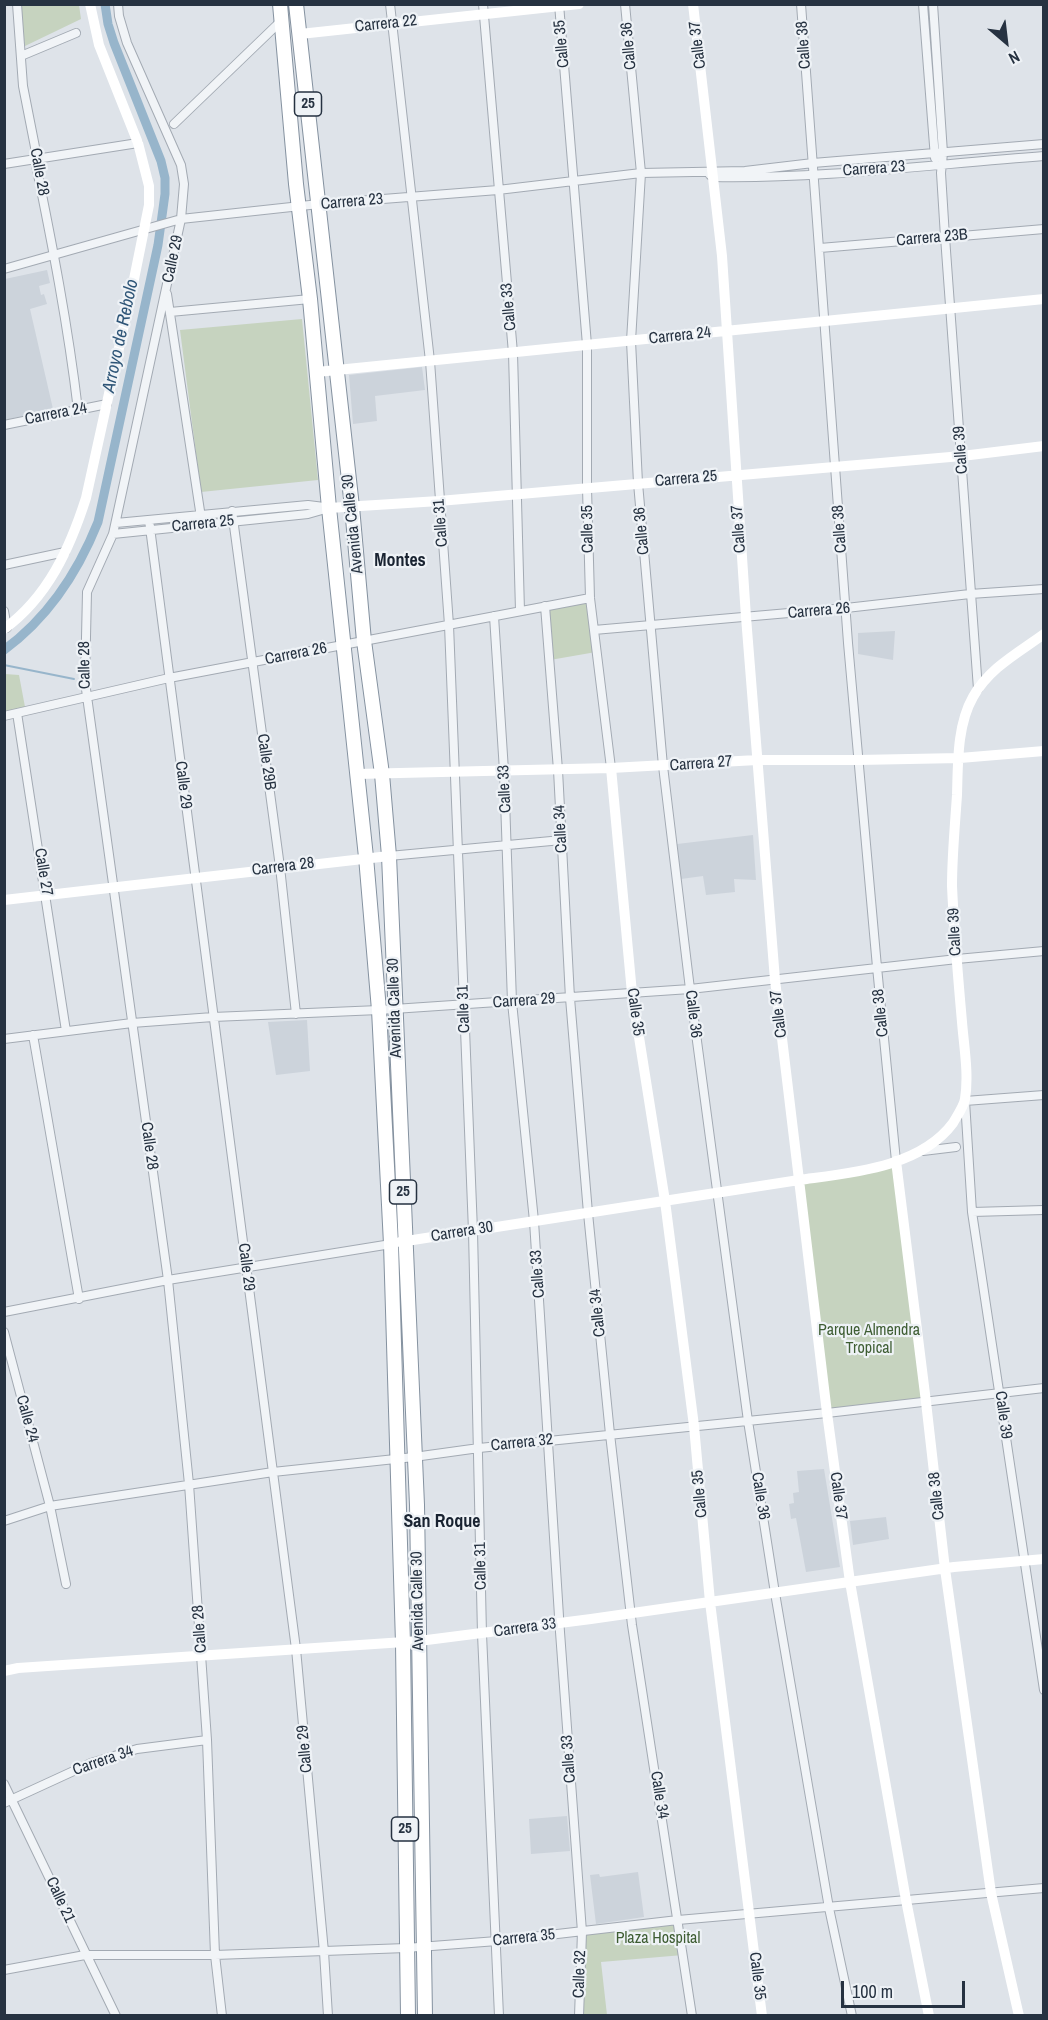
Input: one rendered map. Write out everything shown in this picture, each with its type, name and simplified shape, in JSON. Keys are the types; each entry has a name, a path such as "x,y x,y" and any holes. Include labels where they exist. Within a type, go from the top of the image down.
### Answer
{"highway":[{"name":"Avenida Calle 30","path":"280,4 317,372 328,508 366,857 379,1010 391,1244 402,1642 408,2016"},
{"name":"Avenida Calle 30","path":"298,6 352,507 364,641 382,774 389,855 414,1457 425,2016"}],"street":[{"name":"Calle 28","path":"17,4 23,86 35,147 35,160 69,332 78,410"},
{"name":"Calle 29","path":"90,4 99,45 138,143 149,186 148,229 107,404"},
{"name":"Calle 29","path":"118,4 127,43 181,165 183,184 166,289 202,524"},
{"name":"Calle 31","path":"390,4 430,361 449,625 473,1231 482,1634 499,2016"},
{"name":"Carrera 22","path":"300,34 484,9 579,4"},
{"name":"Calle 36","path":"625,4 641,173 631,341 638,483 663,766 690,989 748,1421 829,1908 852,2016"},
{"name":"Calle 37","path":"693,4 722,256 746,617 775,980 827,1413 850,1582 928,2016"},
{"name":"Calle 38","path":"801,4 858,760 896,1161 945,1569 991,1893 1019,2016"},
{"name":"Calle 39","path":"923,4 941,173 978,689 963,722 952,884 966,1067 965,1101 972,1212 1044,1690"},
{"name":"Calle 39","path":"933,4 939,153"},
{"name":"Calle 35","path":"559,5 587,345 590,598 611,768 632,993 665,1201 694,1426 710,1602 762,2016"},
{"name":"Calle 33","path":"484,9 513,353 520,611"},
{"path":"174,124 282,20"},
{"path":"21,56 76,33"},
{"path":"4,164 138,143"},
{"name":"Carrera 23","path":"4,269 178,220 319,204 498,190 641,173 745,171 813,163 1044,144"},
{"name":"Carrera 23","path":"711,173 746,178 1044,156"},
{"name":"Carrera 23B","path":"820,248 1044,229"},
{"name":"Calle 28","path":"166,289 116,523 87,592 86,697 168,1280 189,1484 202,1655 215,1956 222,2016"},
{"name":"Carrera 24","path":"317,372 1044,298"},
{"path":"170,312 310,299"},
{"path":"6,629 47,585 76,530 86,498 107,404"},
{"name":"Carrera 24","path":"4,425 107,404"},
{"name":"Carrera 25","path":"116,523 308,505 328,508 439,501 962,456 1044,446"},
{"name":"Carrera 25","path":"113,534 308,514 328,508"},
{"name":"Calle 29B","path":"232,511 280,867 296,1014"},
{"name":"Calle 29","path":"148,519 296,1649 328,2016"},
{"path":"4,565 65,552"},
{"name":"Carrera 26","path":"594,630 1044,589"},
{"name":"Carrera 26","path":"4,716 169,678 590,598"},
{"name":"Calle 34","path":"544,606 558,770 570,998 610,1434 631,1613 692,2016"},
{"path":"4,611 6,629"},
{"name":"Calle 33","path":"494,616 508,845 512,1002 534,1221 559,1623 582,1932"},
{"path":"978,689 1003,663 1044,634"},
{"name":"Calle 27","path":"17,713 47,895 66,1031"},
{"name":"Carrera 27","path":"357,774 558,770 757,760 960,758 1044,751"},
{"name":"Carrera 28","path":"4,900 366,857 562,840"},
{"name":"Carrera 29","path":"4,1039 132,1023 213,1017 379,1010 690,989 877,967 1044,951"},
{"path":"33,1035 79,1299"},
{"path":"965,1101 1044,1095"},
{"name":"Carrera 30","path":"4,1312 168,1280 405,1241 866,1171 918,1151 952,1124 965,1101"},
{"name":"Carrera 30","path":"918,1151 956,1148"},
{"path":"972,1212 1044,1210"},
{"name":"Calle 24","path":"4,1332 50,1506 66,1584"},
{"name":"Carrera 32","path":"4,1521 50,1506 273,1472 548,1440 827,1413 1044,1388"},
{"name":"Carrera 33","path":"4,1671 18,1668 418,1641 945,1569 1044,1559"},
{"name":"Carrera 34","path":"8,1801 91,1763 136,1749 207,1740"},
{"name":"Calle 21","path":"4,1784 8,1801 116,2016"},
{"name":"Carrera 35","path":"4,1970 85,1955 215,1956 423,1947 582,1932 678,1920 1044,1888"},
{"name":"Calle 32","path":"579,2016 582,1932"}],"shaded area":[{"path":"47,270 50,283 39,286 41,295 44,294 47,304 30,309 53,409 5,420 5,279"},
{"path":"422,367 425,390 375,396 377,421 353,424 349,375"},
{"path":"895,631 893,660 858,654 858,633"},
{"path":"753,835 756,880 734,879 735,892 706,895 703,876 681,879 677,844"},
{"path":"307,1020 310,1071 276,1075 268,1022"},
{"path":"824,1469 840,1567 806,1572 796,1518 791,1519 789,1504 794,1503 793,1493 799,1492 797,1471"},
{"path":"886,1517 889,1539 853,1545 850,1521"},
{"path":"567,1816 570,1851 531,1854 529,1819"},
{"path":"638,1872 644,1917 596,1924 590,1875 599,1874 600,1877"}],"green space":[{"path":"19,5 79,5 81,19 25,46"},
{"path":"302,319 318,480 201,492 180,330"},
{"path":"590,598 596,652 550,660 545,606"},
{"path":"5,674 19,675 25,707 5,712"},
{"name":"Parque Almendra Tropical","path":"896,1161 926,1402 827,1413 799,1180"},
{"name":"Plaza Hospital","path":"678,1920 683,1955 601,1962 607,2015 580,2016 582,1932"}],"waterway":[{"name":"Arroyo de Rebolo","path":"4,650 35,623 60,592 81,558 98,522 158,245 165,178 161,161 114,43 105,4"},
{"path":"4,665 74,679"}],"district":[{"name":"Montes","path":"400,561"},
{"name":"San Roque","path":"442,1522"}]}
